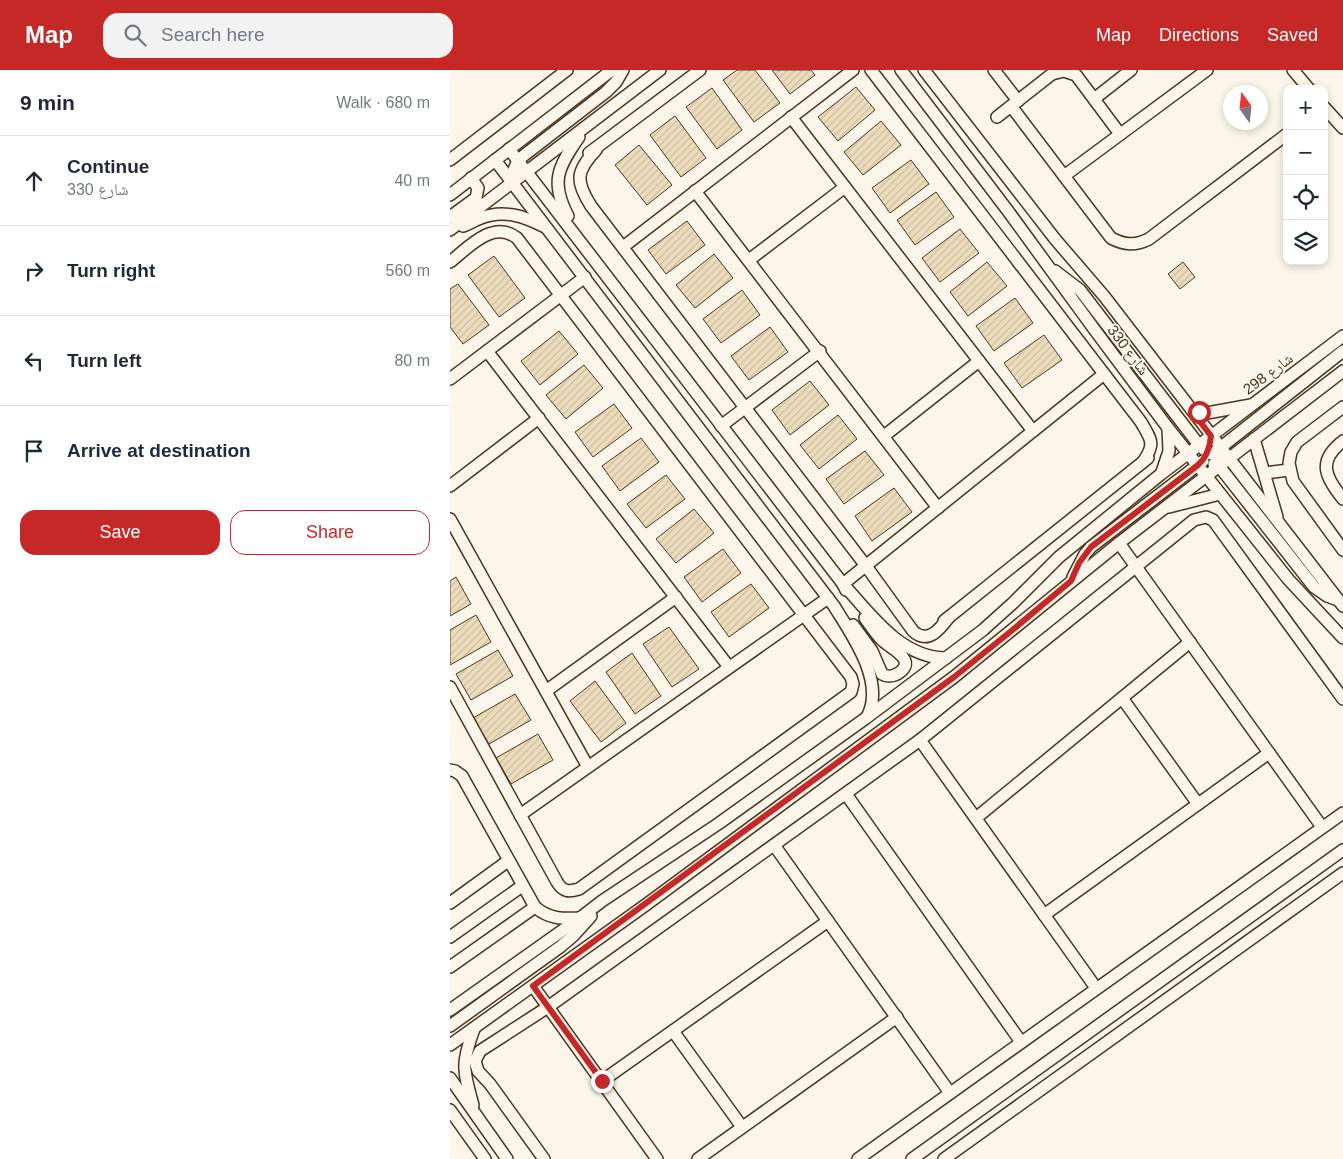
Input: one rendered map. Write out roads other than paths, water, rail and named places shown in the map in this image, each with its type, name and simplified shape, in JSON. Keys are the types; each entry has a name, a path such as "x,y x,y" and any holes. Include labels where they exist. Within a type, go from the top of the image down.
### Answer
{"street":[{"path":"450,160 567,70"},
{"path":"450,195 612,70"},
{"path":"513,182 513,172 518,160 606,92 616,82 623,70"},
{"path":"451,225 527,172 660,70"},
{"path":"700,70 596,150 583,164 580,179 582,193 903,617 922,630 934,628 950,617 1154,454 1158,444 1150,430 1141,422 872,70"},
{"path":"623,247 852,70"},
{"name":"شارع 330","path":"900,70 1008,211 1168,428 1189,453"},
{"name":"شارع 330","path":"924,70 1054,239 1104,296 1211,436 1207,476 1288,578 1343,638"},
{"path":"994,70 1014,104 1064,176 1111,238 1123,243 1136,244 1149,239 1283,137"},
{"path":"1037,70 1044,80"},
{"path":"1094,99 1131,70"},
{"path":"1064,176 1207,70"},
{"path":"1293,70 1306,85"},
{"path":"997,117 1044,80 1058,72 1072,71 1120,134"},
{"path":"1328,111 1343,128"},
{"path":"791,117 1033,431"},
{"path":"581,242 561,202 557,182 562,162 585,128"},
{"path":"509,149 843,584 878,623 906,646 926,656 946,658"},
{"path":"495,160 831,602 855,641 869,673 873,696 870,711 866,718"},
{"path":"451,225 476,198 478,188 471,178"},
{"path":"749,260 845,187"},
{"path":"695,191 938,508"},
{"path":"451,225 466,225 488,216 503,213 526,217 548,228"},
{"path":"450,262 490,232 509,232 517,238 852,677 854,684 851,692 579,889 567,891 559,886 450,687"},
{"path":"1049,267 1080,290 1311,583 1322,593 1341,603"},
{"path":"450,379 585,277"},
{"name":"شارع 298","path":"1211,436 1343,336"},
{"path":"487,350 729,667"},
{"path":"1071,581 1079,563 1091,547 1343,350"},
{"path":"720,426 820,352"},
{"path":"884,436 979,361"},
{"path":"1229,459 1343,371"},
{"path":"843,584 1104,374"},
{"path":"1192,411 1208,413 1252,405"},
{"path":"1343,406 1297,442 1290,457 1289,470 1293,482 1343,550"},
{"path":"450,486 539,418"},
{"path":"1161,474 1169,451 1168,428"},
{"path":"1254,439 1279,523"},
{"path":"1343,441 1332,449 1326,466 1328,479 1343,499"},
{"path":"450,1010 580,918 602,900 718,824 946,658 997,618 1059,557 1189,453 1209,456"},
{"name":"شارع 330","path":"1209,456 1229,459 1341,603"},
{"path":"1264,474 1289,470"},
{"path":"450,1046 954,677 1071,581 1207,476"},
{"path":"1165,508 1220,494"},
{"path":"544,1159 490,1084 482,1063 483,1055 490,1044 548,1007 920,740 1194,520 1202,517 1213,520 1343,699"},
{"path":"450,518 588,767"},
{"path":"1120,543 1322,827"},
{"path":"831,602 842,611 869,646 882,674 892,676 901,670 904,664 902,655 882,641 850,599 843,584"},
{"path":"546,691 676,597"},
{"path":"520,816 804,614 831,602"},
{"path":"976,818 1190,642"},
{"path":"1122,698 1198,804"},
{"path":"920,740 1096,988"},
{"path":"1044,915 1269,753"},
{"path":"450,770 462,776 535,907 547,916 554,918 580,918"},
{"path":"846,794 1021,1042"},
{"path":"858,1159 1343,813"},
{"path":"774,845 950,1093"},
{"path":"912,1159 1343,850"},
{"path":"450,903 508,861"},
{"path":"944,1159 1343,872"},
{"path":"450,937 522,886"},
{"path":"450,1026 560,947 586,923 602,900"},
{"path":"450,967 535,907"},
{"path":"602,1081 828,921"},
{"path":"533,986 657,1159"},
{"path":"698,1159 897,1018"},
{"path":"475,1028 467,1048 464,1066 475,1114"},
{"path":"673,1031 742,1127"},
{"path":"450,1078 508,1159"},
{"path":"450,1110 485,1159"}]}
